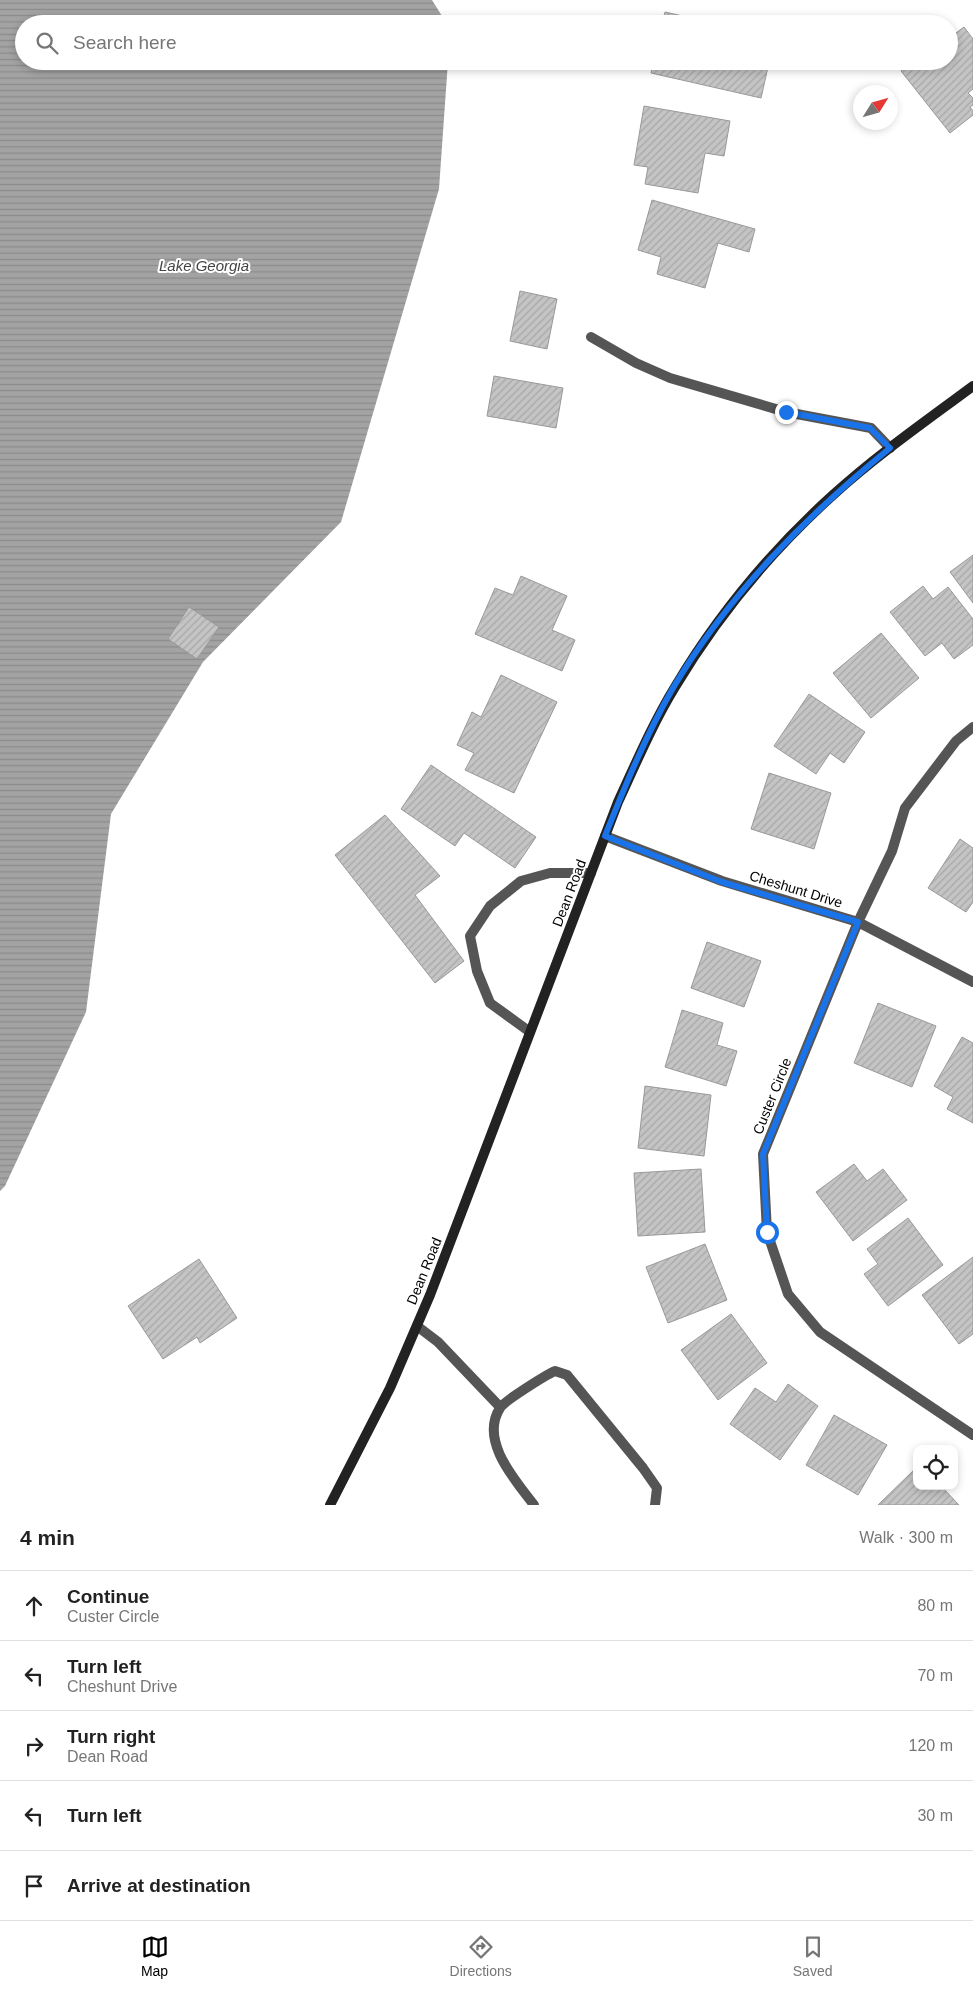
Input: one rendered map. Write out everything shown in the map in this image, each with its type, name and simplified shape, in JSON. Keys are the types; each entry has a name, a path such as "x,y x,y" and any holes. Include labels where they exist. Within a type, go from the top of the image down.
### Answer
{"main road":[{"name":"Dean Road","path":"330,1505 380,1410 417,1326 618,802 659,716 703,642 752,578 785,542 834,494 890,448 973,386"}],"street":[{"path":"591,337 670,378 786,412 870,428 890,448"},
{"name":"Custer Circle","path":"973,728 956,741 905,808 892,851 858,922 763,1154 767,1232 788,1294 820,1332 973,1435"},
{"name":"Cheshunt Drive","path":"605,836 722,882 858,922 973,982"},
{"path":"530,1032 490,1003 477,971 470,936 490,906 521,881 550,873 591,873"},
{"path":"417,1326 438,1342 500,1407"},
{"path":"534,1505 502,1463 496,1442 494,1424 500,1407 555,1371 567,1375 643,1468 657,1488 655,1505"}],"water":[{"name":"Lake Georgia","path":"0,0 432,0 441,15 15,15 15,70 447,70 439,189 341,522 203,662 111,814 86,1012 5,1186 0,1191"}],"building":[{"path":"665,12 678,15 664,15"},
{"path":"964,27 973,39 973,89 968,93 973,98 973,105 970,107 973,115 950,133 901,71 958,70 958,31"},
{"path":"652,70 767,70 761,98 651,73"},
{"path":"644,106 730,121 724,156 705,153 698,193 645,184 648,167 634,165"},
{"path":"652,200 755,229 749,252 718,243 705,288 657,274 661,257 638,250"},
{"path":"520,291 557,299 547,349 510,341"},
{"path":"494,376 563,388 556,428 487,416"},
{"path":"973,555 973,603 950,572"},
{"path":"521,576 567,596 552,630 575,640 562,671 475,634 495,588 513,595"},
{"path":"923,586 933,599 948,587 973,619 973,645 954,659 942,643 925,656 890,612"},
{"path":"189,607 219,627 197,659 168,639"},
{"path":"881,633 919,678 871,718 833,673"},
{"path":"501,675 557,702 514,793 465,770 474,753 457,745 472,712 481,717"},
{"path":"809,694 865,732 844,763 830,753 816,774 774,746"},
{"path":"431,765 536,837 515,868 464,833 455,846 401,809"},
{"path":"769,773 831,793 814,849 751,829"},
{"path":"385,815 440,876 415,895 464,961 435,983 335,855"},
{"path":"960,839 973,848 973,902 966,912 928,888"},
{"path":"707,942 761,961 744,1007 691,988"},
{"path":"878,1003 936,1026 912,1087 854,1063"},
{"path":"682,1010 723,1023 717,1045 737,1051 726,1086 665,1067"},
{"path":"962,1037 973,1043 973,1123 947,1109 953,1097 934,1086"},
{"path":"645,1086 711,1095 704,1156 638,1148"},
{"path":"854,1164 867,1181 883,1169 907,1200 853,1241 816,1192"},
{"path":"701,1169 705,1232 638,1236 634,1173"},
{"path":"908,1218 943,1265 888,1306 864,1274 878,1264 867,1249"},
{"path":"705,1244 727,1300 668,1323 646,1267"},
{"path":"973,1257 973,1334 959,1344 922,1295"},
{"path":"199,1259 237,1318 200,1343 197,1337 163,1359 128,1306"},
{"path":"731,1314 767,1363 718,1400 681,1350"},
{"path":"788,1384 818,1406 780,1460 730,1424 755,1388 776,1402"},
{"path":"834,1415 887,1445 858,1495 806,1465"},
{"path":"913,1471 913,1490 945,1490 959,1505 878,1505"}],"route":[{"path":"767,1232 763,1154 858,922 722,882 605,836 630,775 659,716 703,642 752,578 785,542 834,494 890,448 870,428 786,412"}]}
